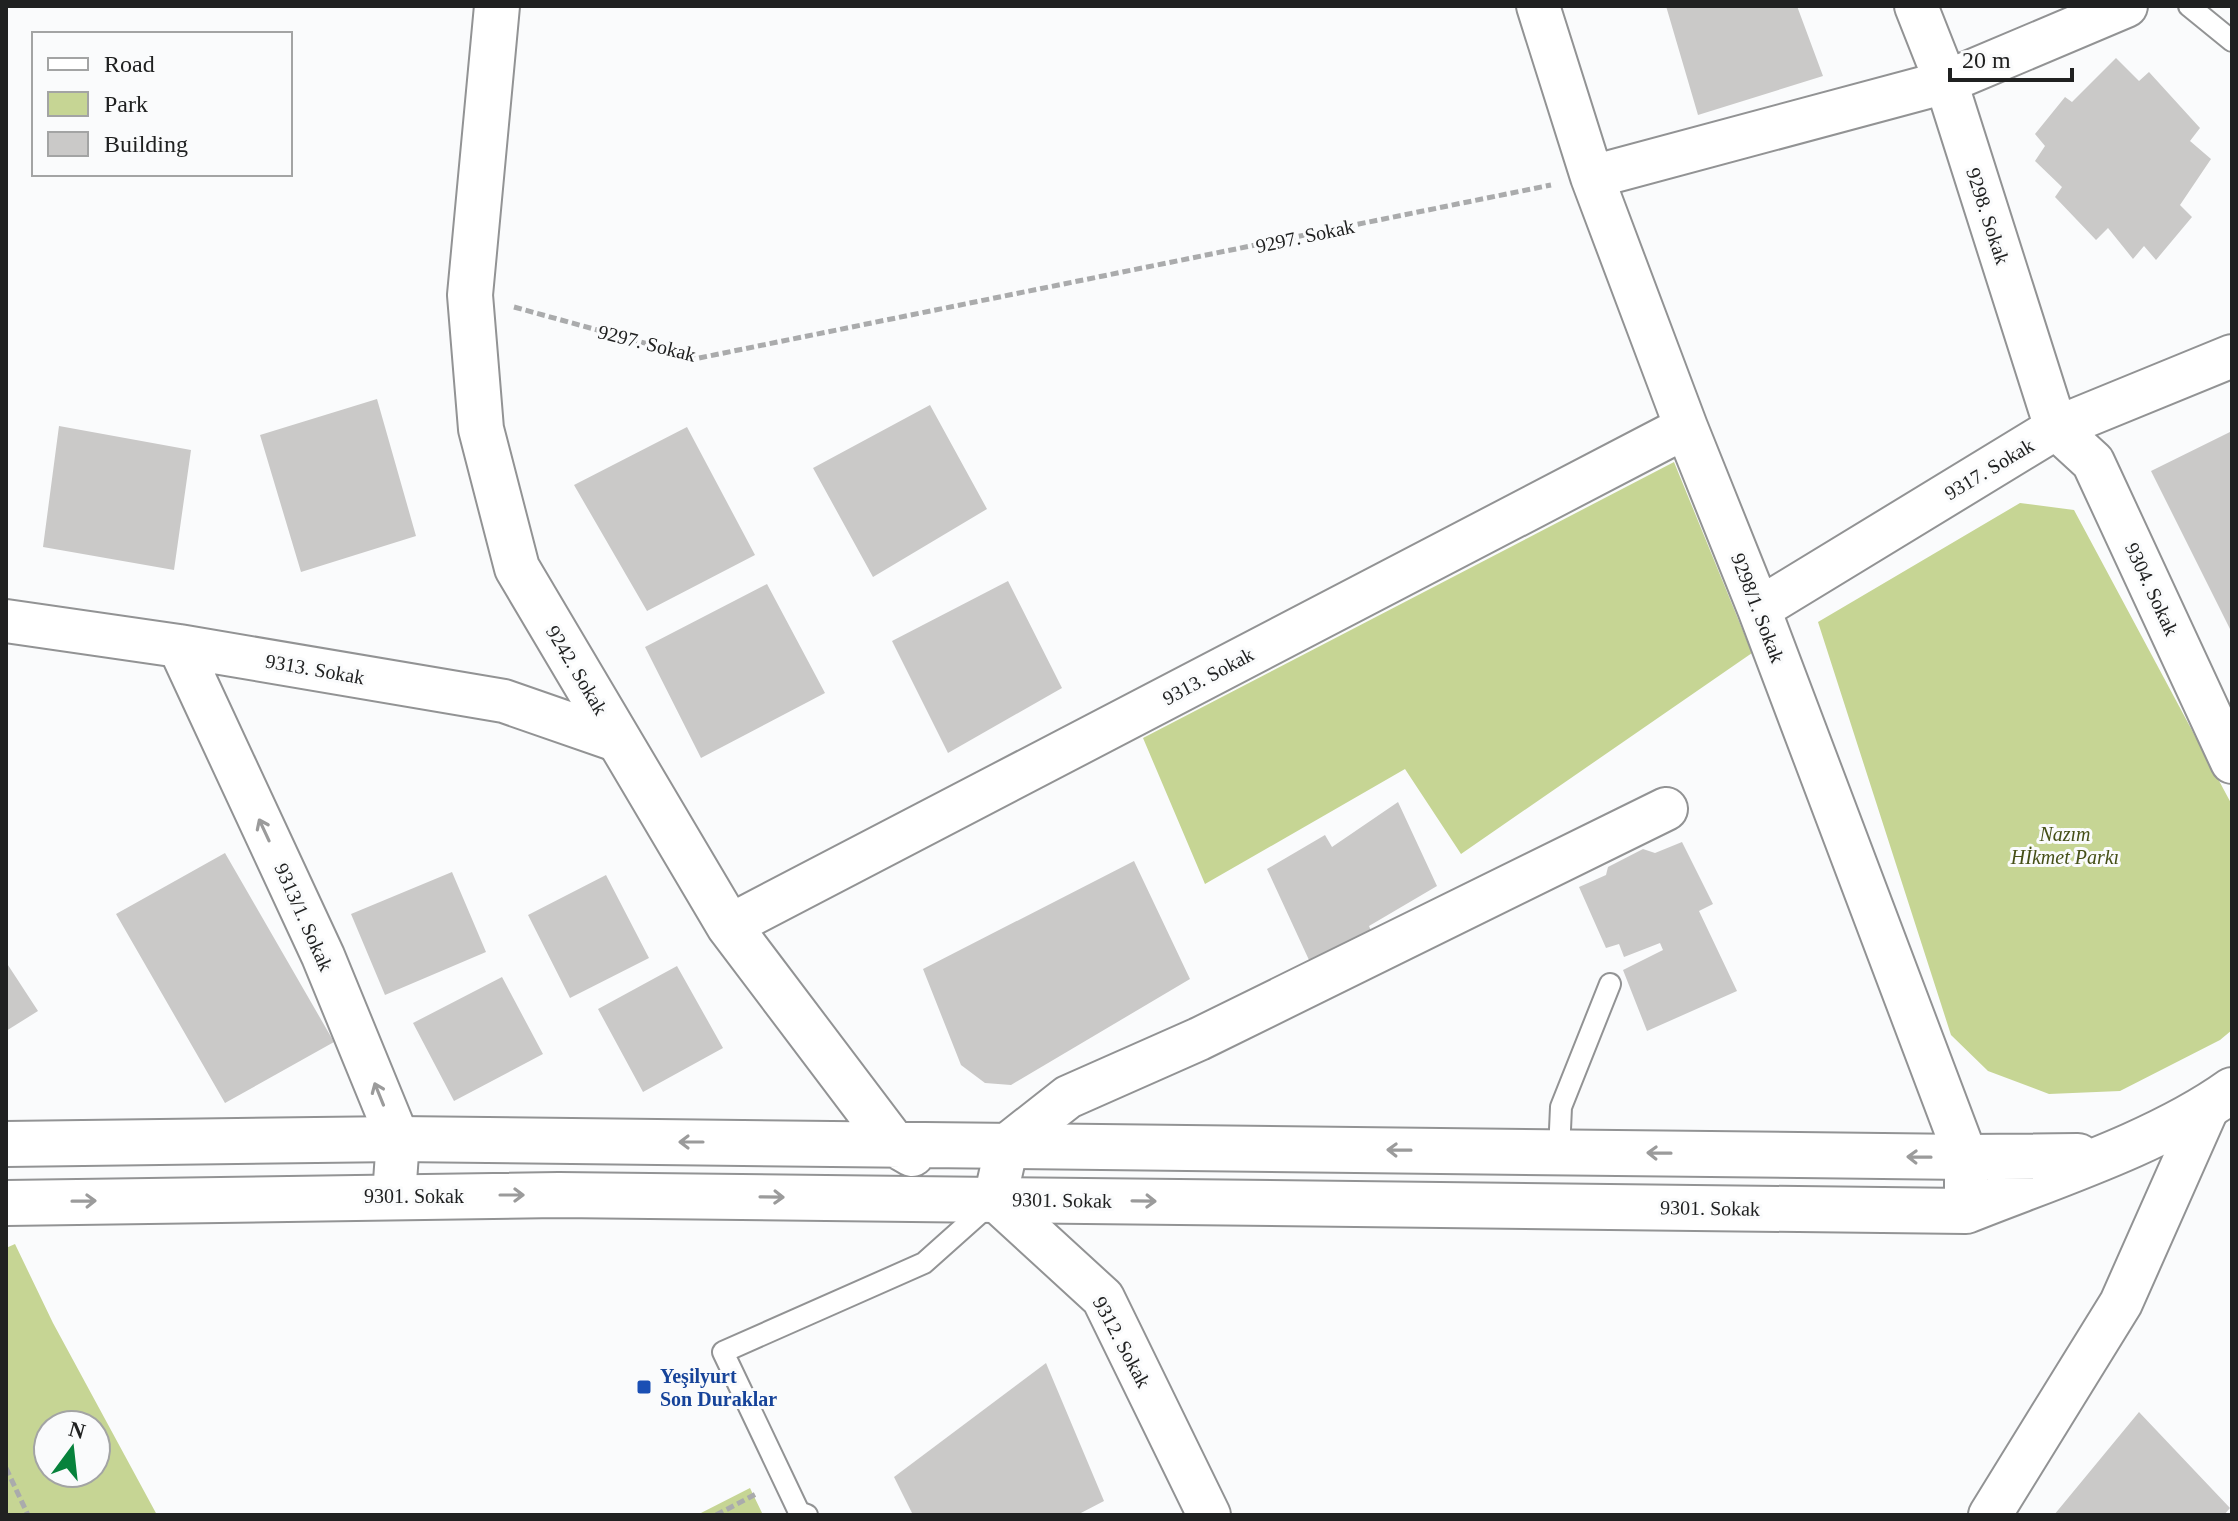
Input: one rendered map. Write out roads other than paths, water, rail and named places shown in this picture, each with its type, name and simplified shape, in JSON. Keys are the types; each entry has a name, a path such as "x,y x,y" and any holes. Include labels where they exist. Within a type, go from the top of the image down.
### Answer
{"main road":[{"name":"9242. Sokak","path":"497,6 470,295 481,429 517,568 729,926 893,1143 995,1199"},
{"name":"9301. Sokak","path":"6,1203 394,1196 995,1199 1966,1211 2109,1155 2220,1098"},
{"name":"9301. Sokak","path":"6,1144 398,1139 1966,1157 2109,1155"}],"street":[{"name":"9298/1. Sokak","path":"1538,6 1592,177 1966,1157 1966,1211"},
{"name":"9298. Sokak","path":"1916,6 1946,82 2056,428"},
{"path":"1592,177 1946,82 2126,6"},
{"name":"9317. Sokak","path":"1759,609 2056,428 2232,356"},
{"name":"9313. Sokak","path":"729,926 1686,427"},
{"name":"9304. Sokak","path":"2056,428 2093,462 2232,762"},
{"name":"9313. Sokak","path":"6,621 179,646 504,701 619,741"},
{"name":"9313/1. Sokak","path":"179,646 323,956 398,1139 394,1196"},
{"path":"995,1199 1007,1145 1068,1097 1199,1039 1666,809"},
{"path":"1990,1515 2121,1303 2220,1098"},
{"name":"9312. Sokak","path":"995,1199 1103,1298 1209,1515"}],"lane":[{"path":"2189,6 2232,41"},
{"path":"1559,1152 1561,1107 1610,984"},
{"path":"807,1515 799,1512 723,1352 924,1263 995,1199"}],"place":[{"name":"Yeşilyurt Son Duraklar","path":"644,1387"}],"park label":[{"name":"Nazım Hİkmet Parkı","path":"2065,846"}]}
